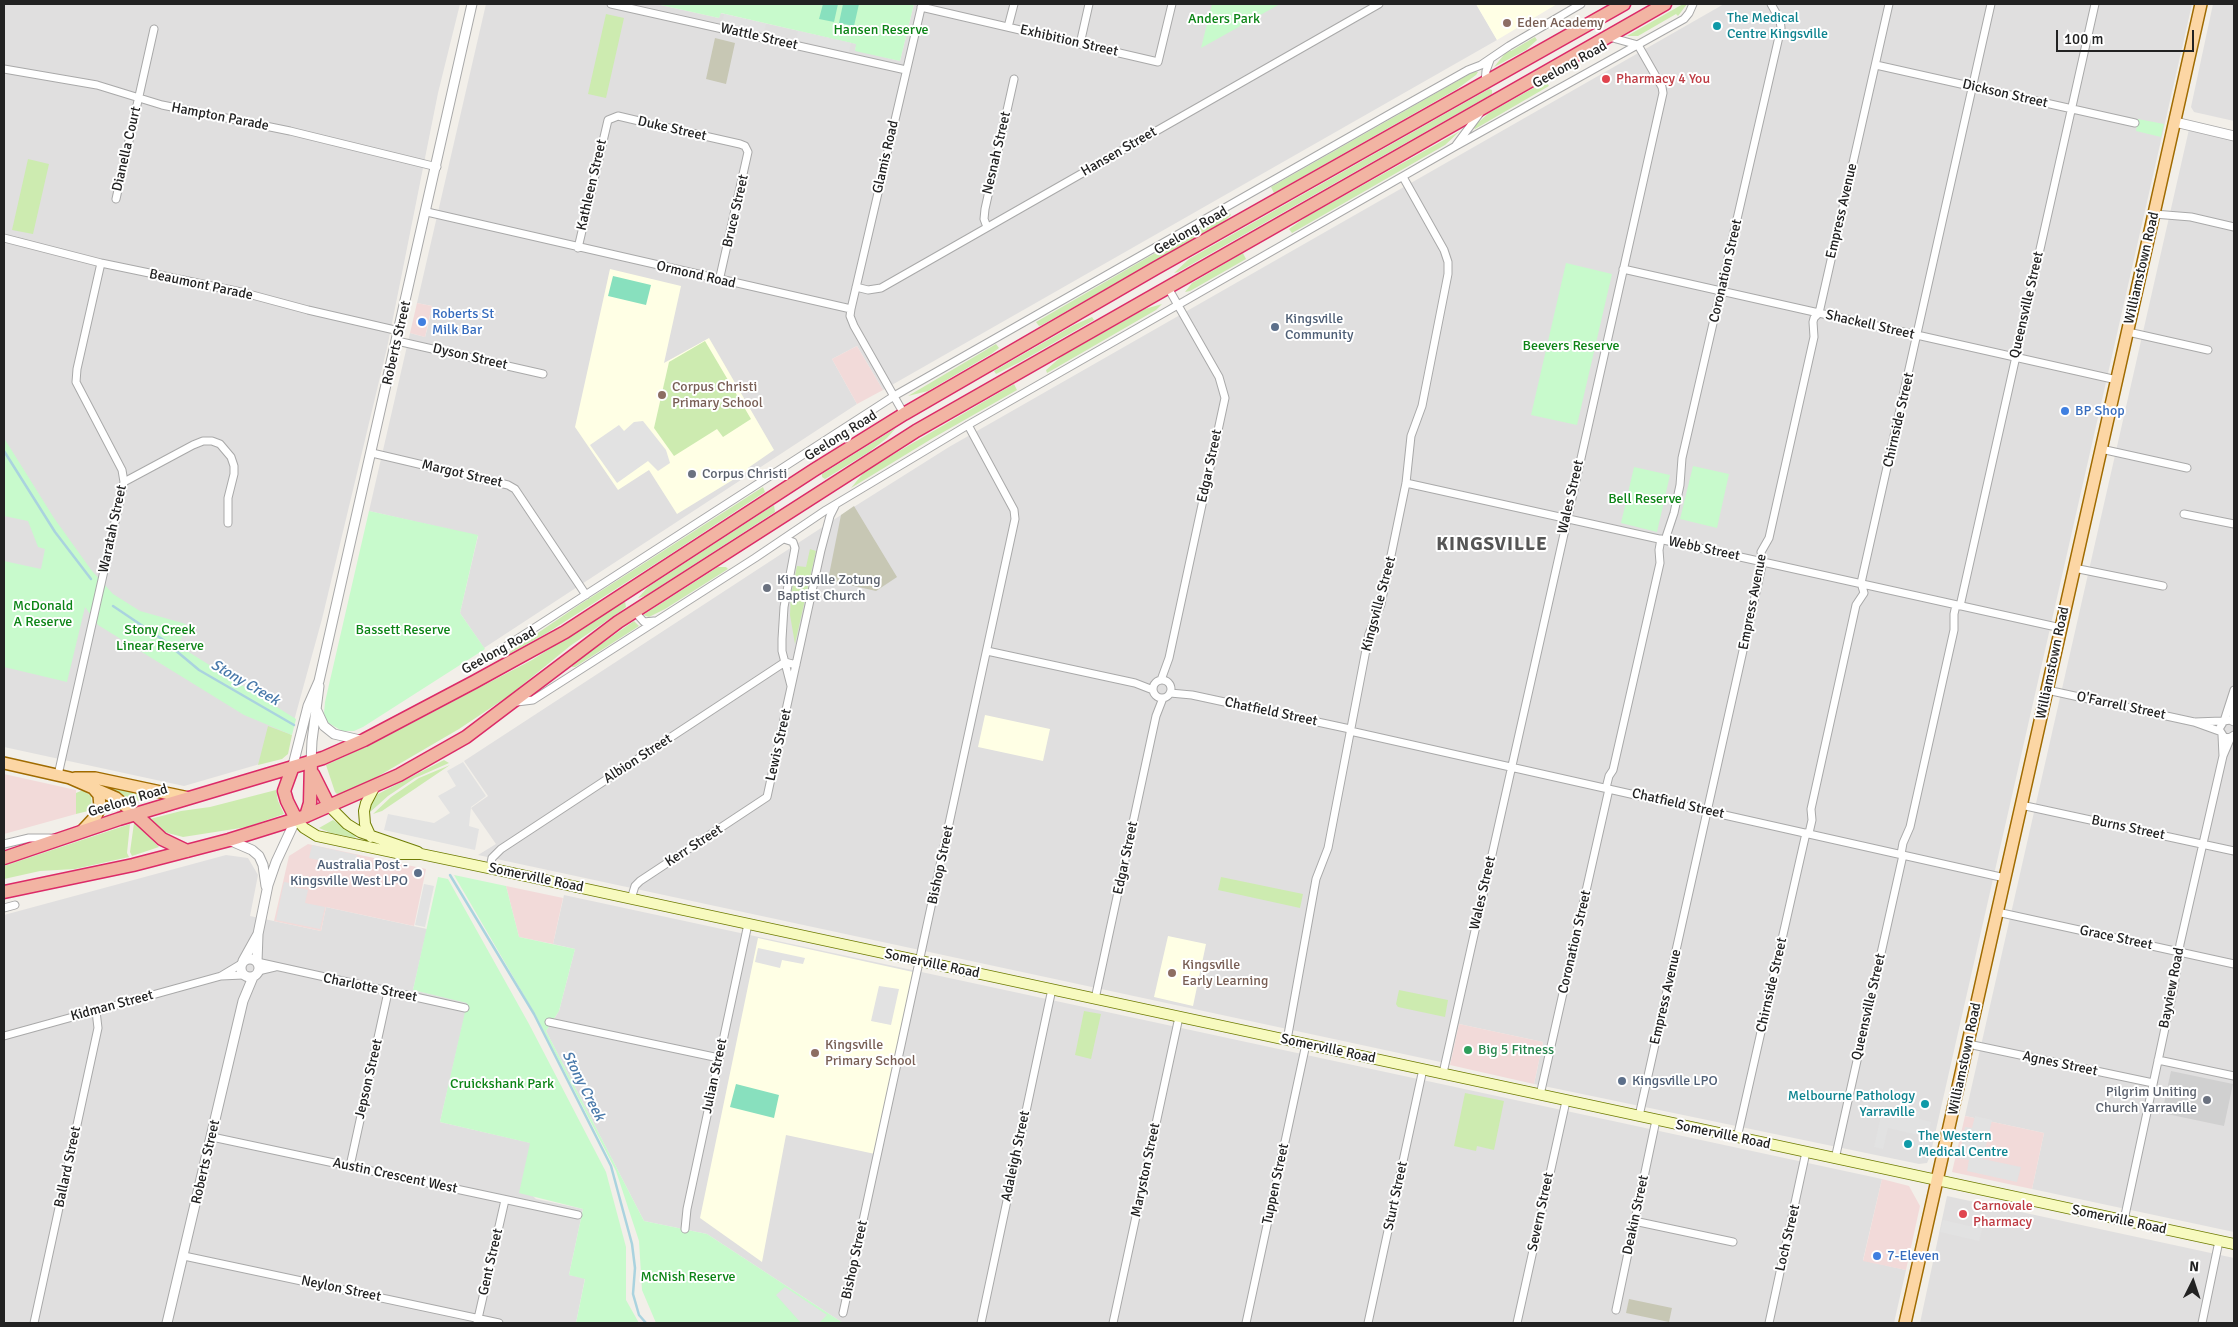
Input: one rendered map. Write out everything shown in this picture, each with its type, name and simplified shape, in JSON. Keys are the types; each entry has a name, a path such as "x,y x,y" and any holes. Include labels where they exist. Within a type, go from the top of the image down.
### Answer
{"highway":[{"name":"Geelong Road","path":"4,858 82,831 189,798 292,769 312,767 364,740 538,648 904,414 1156,268 1624,4"},
{"name":"Geelong Road","path":"6,890 88,875 187,851 301,818 376,786 432,757 466,737 514,702 580,648 634,611 916,431 1167,286 1665,4"},
{"path":"1485,82 1512,90"},
{"path":"1156,268 1167,286"},
{"path":"904,414 916,431"},
{"path":"634,611 633,597 641,582"},
{"path":"292,769 284,791 286,801 301,818 310,803 312,767"},
{"path":"312,767 315,783 329,806"},
{"path":"135,814 162,839 187,851"}],"main road":[{"name":"Williamstown Road","path":"1905,1323 2201,4"},
{"path":"4,763 70,778 116,798 135,814"},
{"path":"70,778 95,778 189,798"},
{"path":"372,837 365,824 364,811 366,803 376,786"},
{"path":"82,831 96,816 100,807 99,795 93,788"},
{"name":"Somerville Road","path":"329,806 347,824 372,837 405,846 421,854"},
{"name":"Somerville Road","path":"301,818 306,830 317,836 401,854 421,854 490,868 2234,1244"}],"street":[{"name":"Roberts Street","path":"312,767 312,741 319,681 427,212 472,4"},
{"name":"Wattle Street","path":"611,4 906,70"},
{"path":"1008,27 1014,4"},
{"path":"1080,44 1089,4"},
{"name":"Exhibition Street","path":"921,6 1158,62 1172,4"},
{"name":"Hansen Street","path":"856,287 868,290 881,288 1379,4"},
{"name":"Geelong Road","path":"494,654 894,396 1395,111 1468,70 1481,65 1578,4"},
{"name":"Geelong Road","path":"514,702 533,700 836,505 968,425 1454,147 1686,18 1693,4"},
{"name":"Coronation Street","path":"1540,1095 1660,563 1659,550 1674,513 1680,485 1682,458 1722,291 1781,26 1780,20 1771,4"},
{"name":"Empress Avenue","path":"1639,1116 1764,562 1761,552 1770,538 1814,337 1813,322 1814,318 1819,314 1889,4"},
{"name":"Chirnside Street","path":"1737,1138 1812,820 1811,809 1856,606 1864,593 1861,583 1992,4"},
{"name":"Queensville Street","path":"1835,1159 1902,854 1903,842 1910,827 1954,630 1954,617 2095,4"},
{"name":"Glamis Road","path":"851,309 921,6"},
{"name":"Dianella Court","path":"116,199 154,30"},
{"path":"1608,36 1638,45"},
{"name":"Wales Street","path":"1443,1073 1663,92 1638,45"},
{"path":"1485,82 1486,71 1491,57"},
{"name":"Dickson Street","path":"1876,65 2135,123"},
{"name":"Hampton Parade","path":"4,69 97,85 175,108 290,131 437,166"},
{"name":"Nesnah Street","path":"987,227 984,219 984,209 1014,79"},
{"name":"Geelong Road","path":"1454,147 1486,106"},
{"name":"Duke Street","path":"606,122 612,117 618,116 740,144"},
{"name":"Kathleen Street","path":"578,248 606,122"},
{"path":"2175,122 2234,136"},
{"name":"Bruce Street","path":"719,281 748,157 746,148 740,144"},
{"name":"Kingsville Street","path":"1286,1040 1315,885 1328,848 1368,636 1380,607 1406,484 1412,436 1422,406 1448,265 1444,250 1403,177"},
{"name":"Ormond Road","path":"427,212 719,281 851,309"},
{"path":"2154,214 2187,217 2234,227"},
{"name":"Beaumont Parade","path":"4,238 101,263 241,292 399,331"},
{"name":"Waratah Street","path":"58,775 124,482 122,470 76,382 77,369 101,263"},
{"name":"Shackell Street","path":"1623,269 2117,380"},
{"name":"Edgar Street","path":"1095,998 1225,398 1219,376 1167,286"},
{"path":"851,309 852,323 904,414"},
{"path":"2128,332 2208,350"},
{"name":"Dyson Street","path":"397,341 542,374"},
{"name":"Bishop Street","path":"843,1313 1015,517 1014,510 968,425"},
{"path":"124,482 203,441 212,441 220,444 232,457 234,466 228,498 228,523"},
{"path":"2101,449 2187,468"},
{"name":"Margot Street","path":"372,454 508,485 515,489 586,595"},
{"name":"Webb Street","path":"1406,484 2061,628"},
{"name":"Lewis Street","path":"764,800 768,793 829,520 836,505"},
{"path":"2184,514 2234,524"},
{"name":"Lewis Street","path":"784,539 793,542 796,548 784,607 782,646 791,689"},
{"path":"2074,568 2163,586"},
{"path":"634,611 644,622 657,620"},
{"name":"Chatfield Street","path":"987,651 1350,730 2005,878"},
{"path":"785,662 796,665"},
{"name":"Albion Street","path":"490,868 492,858 501,849 785,662"},
{"name":"Roberts Street","path":"292,769 308,706 319,681"},
{"name":"O'Farrell Street","path":"2048,690 2194,722 2220,733 2233,736"},
{"path":"2233,722 2234,690"},
{"path":"2223,721 2233,698"},
{"path":"317,710 324,726 334,734 345,738 364,740"},
{"name":"Bayview Road","path":"2223,721 2219,726 2223,756"},
{"name":"O'Farrell Street","path":"2194,722 2233,722"},
{"name":"Bayview Road","path":"2124,1220 2203,844 2223,756 2233,736"},
{"name":"Kerr Street","path":"631,899 635,886 640,881 764,800"},
{"name":"Burns Street","path":"2022,805 2234,851"},
{"name":"Roberts Street","path":"167,1323 252,970 267,891 276,862 301,818"},
{"name":"Geelong Road","path":"4,844 29,838 61,838"},
{"name":"Roberts Street","path":"229,840 254,851 260,858 264,868 267,891"},
{"path":"4,908 15,905"},
{"name":"Grace Street","path":"1997,912 2234,964"},
{"name":"Julian Street","path":"685,1229 686,1210 748,924"},
{"name":"Roberts Street","path":"242,962 258,934"},
{"path":"249,958 252,970 240,970 242,962 249,958"},
{"name":"Kidman Street","path":"220,976 242,962"},
{"name":"Charlotte Street","path":"252,970 275,967 465,1008"},
{"name":"Kidman Street","path":"4,1036 220,976 252,970"},
{"name":"Adaleigh Street","path":"980,1323 1052,989"},
{"name":"Jepson Street","path":"350,1166 388,992"},
{"name":"Ballard Street","path":"34,1323 98,1028 96,1010"},
{"name":"Maryston Street","path":"1113,1323 1179,1017"},
{"path":"549,1022 719,1058"},
{"name":"Tuppen Street","path":"1246,1323 1306,1044"},
{"name":"Agnes Street","path":"1968,1044 2153,1083"},
{"path":"2158,1060 2234,1076"},
{"name":"Sturt Street","path":"1368,1323 1423,1069"},
{"name":"Severn Street","path":"1517,1323 1566,1101"},
{"name":"Deakin Street","path":"1616,1310 1656,1120"},
{"name":"Austin Crescent West","path":"212,1136 578,1215"},
{"name":"Loch Street","path":"1768,1323 1806,1152"},
{"name":"Gent Street","path":"477,1321 505,1200"},
{"path":"1634,1221 1733,1242"},
{"path":"2202,1323 2220,1241"},
{"name":"Neylon Street","path":"184,1256 477,1321 499,1323"}],"shaded area":[{"path":"4,4 460,4 438,93 387,348 322,619 284,757 184,786 4,747"},
{"path":"486,4 656,4 719,18 720,13 857,44 855,50 900,61 914,4 1476,4 1497,40 883,390 857,346 832,359 857,404 484,648 460,613 478,536 369,511 410,333 425,337 428,326 432,306 417,303"},
{"name":"Eden Academy","path":"1476,4 1557,4 1497,40"},
{"path":"1724,4 2192,4 1927,1163 1919,1164 1534,1084 1543,1042 1459,1024 1450,1064 478,855 496,844 471,808 488,796 464,761 841,515 949,447"},
{"path":"2213,4 2234,4 2234,121 2194,112 2191,107"},
{"path":"724,14 766,24 764,33 722,23"},
{"path":"798,31 851,43 849,52 796,40"},
{"path":"715,38 735,43 726,84 706,79"},
{"path":"2190,125 2234,135 2234,1232 2032,1189 2044,1133 1965,1116"},
{"name":"Corpus Christi Primary School","path":"610,269 681,286 664,363 709,338 774,450 748,468 749,470 677,514 649,470 618,490 575,427"},
{"path":"417,303 432,306 425,337 410,333"},
{"path":"857,346 883,390 857,404 832,359"},
{"path":"643,421 666,450 670,463 658,471 648,461 617,483 590,445 619,425 624,431 634,422"},
{"path":"854,506 897,577 876,591 828,580 841,515"},
{"path":"985,715 1050,729 1043,761 978,747"},
{"path":"463,762 486,796 471,807 469,826 479,829 475,850 384,830 388,814 434,823 450,813 438,796 456,786 447,771"},
{"path":"4,774 76,790 76,814 4,834"},
{"path":"308,844 426,869 414,926 326,907 321,931 274,921 289,856"},
{"path":"312,845 357,855 354,868 309,858"},
{"path":"226,855 248,858 258,875 250,916 321,931 326,907 427,929 413,990 468,1002 440,1122 531,1143 533,1196 536,1199 583,1209 569,1275 585,1278 576,1323 4,1323 4,915"},
{"path":"284,882 290,883 290,886 308,890 305,903 325,907 320,929 276,920"},
{"path":"424,884 434,886 425,927 415,925"},
{"path":"506,886 563,898 553,944 519,937"},
{"path":"564,895 1882,1179 1863,1260 1906,1270 1894,1323 843,1323 707,1234 644,1221 546,1031 559,1011 575,949 553,944"},
{"path":"1168,936 1206,944 1193,1006 1154,997"},
{"name":"Kingsville Primary School","path":"758,938 913,972 875,1154 786,1135 762,1262 700,1218"},
{"path":"758,948 805,958 803,964 782,960 780,968 755,962"},
{"path":"879,986 899,989 891,1025 871,1021"},
{"path":"1459,1024 1543,1042 1534,1084 1450,1065"},
{"path":"2171,1071 2233,1084 2224,1126 2162,1113"},
{"path":"1901,1107 1920,1112 1919,1119 1931,1122 1926,1143 1922,1142 1923,1136 1888,1128 1883,1149 1874,1147 1882,1111 1899,1115"},
{"path":"1965,1116 2044,1133 2032,1189 1952,1172"},
{"path":"1975,1116 1992,1120 1983,1159 2021,1167 2017,1182 1967,1171 1969,1160 1959,1158 1965,1127 1972,1128"},
{"name":"7-Eleven","path":"1882,1179 1909,1186 1920,1206 1906,1270 1863,1261"},
{"path":"1947,1196 2234,1258 2234,1323 1920,1323"},
{"path":"1943,1220 1982,1229 1979,1241 1940,1232"},
{"path":"785,1287 827,1315 819,1323 801,1323 776,1295"},
{"path":"1629,1299 1672,1308 1669,1322 1626,1313"}],"green space":[{"name":"Hansen Reserve","path":"656,4 914,4 900,61 855,51 856,44 721,13 719,18"},
{"path":"823,4 838,4 834,22 819,19"},
{"path":"843,4 859,4 854,26 839,23"},
{"name":"Anders Park","path":"1212,4 1280,4 1201,48"},
{"path":"1683,4 1687,4 1678,16 1676,14 1638,36 1627,36"},
{"path":"606,14 624,18 606,98 588,94"},
{"path":"1535,37 1537,40 1526,50 1494,67 1509,49 1511,51"},
{"path":"1475,71 1478,72 1476,75 1457,89 1274,193 1271,187"},
{"path":"1546,81 1549,86 1475,129 1473,127 1489,113"},
{"path":"1489,89 1492,90 1492,94 1174,273 1189,259"},
{"path":"2138,119 2164,124 2161,137 2136,131"},
{"path":"1460,131 1445,145 1292,233 1289,229 1306,217"},
{"path":"28,159 49,164 33,234 12,230"},
{"path":"1228,211 1231,215 1224,222 1042,325 1039,326 1036,322"},
{"path":"1243,253 1246,259 1185,292 1192,283"},
{"name":"Beevers Reserve","path":"1566,263 1612,274 1577,425 1531,415"},
{"path":"613,276 651,285 646,305 608,296"},
{"path":"1162,304 1156,310 1047,373 1046,370 1062,356 1145,309"},
{"path":"1092,317 1094,320 1020,362 996,374 994,371 1074,325"},
{"path":"705,341 751,419 723,437 717,429 674,456 654,428 669,362"},
{"path":"996,344 999,348 991,354 928,391 908,396"},
{"path":"1014,384 1017,390 851,488 865,471"},
{"path":"896,428 869,452 825,479 822,477 822,474"},
{"name":"Stony Creek Linear Reserve","path":"4,438 54,518 92,571 113,594 140,611 186,624 179,646 296,719 292,735 244,715 98,625 85,607 67,682 4,667 4,561 41,569 45,549 38,547 28,521 4,516"},
{"name":"Bell Reserve","path":"1693,466 1729,474 1717,528 1680,519"},
{"name":"Bell Reserve","path":"1634,467 1670,475 1657,532 1621,523"},
{"path":"763,487 765,492 669,555 547,633 495,662 579,605"},
{"path":"774,505 775,512 645,596 638,598 648,587"},
{"name":"Bassett Reserve","path":"369,511 478,535 460,613 485,649 363,727 354,731 342,731 327,722 324,713 325,702"},
{"path":"810,549 816,551 795,644 790,615 791,594 797,566 806,567"},
{"path":"718,567 726,567 728,569 665,609 649,617 643,615"},
{"path":"625,601 626,607 621,611 570,646 510,695 459,729 375,778 338,795 335,792 326,765 372,744 532,660"},
{"path":"634,621 639,626 575,667 572,667 572,664"},
{"path":"268,726 292,735 288,754 282,759 258,765"},
{"path":"444,760 449,763 415,778 388,796 368,814 370,806 378,794"},
{"path":"450,765 382,811 373,814 391,797 419,778"},
{"path":"109,786 153,796 151,799 131,802 109,789"},
{"path":"83,790 91,796 92,810 76,814 76,793"},
{"path":"276,790 278,801 284,814 247,827 183,837 164,832 150,819 181,811 210,807"},
{"path":"333,820 356,836 355,838 331,833 319,828"},
{"path":"134,823 159,847 132,856 130,852"},
{"path":"130,824 127,853 129,857 75,869 40,871 4,879 4,866"},
{"name":"McNish Reserve","path":"454,875 506,886 519,937 575,949 559,1011 546,1031 644,1221 707,1234 843,1323 656,1323 642,1290 639,1241 616,1171 536,1016"},
{"name":"Cruickshank Park","path":"438,877 448,879 529,1024 606,1172 626,1247 626,1300 639,1323 576,1323 585,1279 569,1275 583,1209 519,1193 530,1143 440,1122 467,1003 413,990"},
{"path":"1221,877 1303,894 1300,908 1218,890"},
{"path":"1399,990 1448,1000 1445,1017 1398,1007 1396,1004"},
{"path":"1084,1011 1101,1014 1091,1059 1075,1055"},
{"path":"736,1084 779,1095 774,1118 730,1107"},
{"path":"1465,1093 1504,1101 1494,1150 1477,1146 1476,1151 1454,1146"}],"waterway":[{"name":"Stony Creek","path":"4,451 55,532 91,579"},
{"name":"Stony Creek","path":"113,606 162,639 199,670 294,725"},
{"name":"Stony Creek","path":"450,875 534,1014 611,1166 632,1244 635,1268 633,1294 639,1315 646,1323"}],"place":[{"name":"Eden Academy","path":"1507,23"},
{"name":"The Medical Centre Kingsville","path":"1717,26"},
{"name":"Pharmacy 4 You","path":"1606,79"},
{"name":"Roberts St Milk Bar","path":"422,322"},
{"name":"Kingsville Community","path":"1275,327"},
{"name":"Corpus Christi Primary School","path":"662,395"},
{"name":"BP Shop","path":"2065,411"},
{"name":"Corpus Christi","path":"692,474"},
{"name":"Kingsville Zotung Baptist Church","path":"767,588"},
{"name":"Australia Post - Kingsville West LPO","path":"418,873"},
{"name":"Kingsville Early Learning","path":"1172,973"},
{"name":"Big 5 Fitness","path":"1468,1050"},
{"name":"Kingsville Primary School","path":"815,1053"},
{"name":"Kingsville LPO","path":"1622,1081"},
{"name":"Pilgrim Uniting Church Yarraville","path":"2207,1100"},
{"name":"Melbourne Pathology Yarraville","path":"1925,1104"},
{"name":"The Western Medical Centre","path":"1908,1144"},
{"name":"Carnovale Pharmacy","path":"1963,1214"},
{"name":"7-Eleven","path":"1877,1256"}],"district":[{"name":"KINGSVILLE","path":"1492,545"}],"park label":[{"name":"McDonald A Reserve","path":"43,614"}]}
